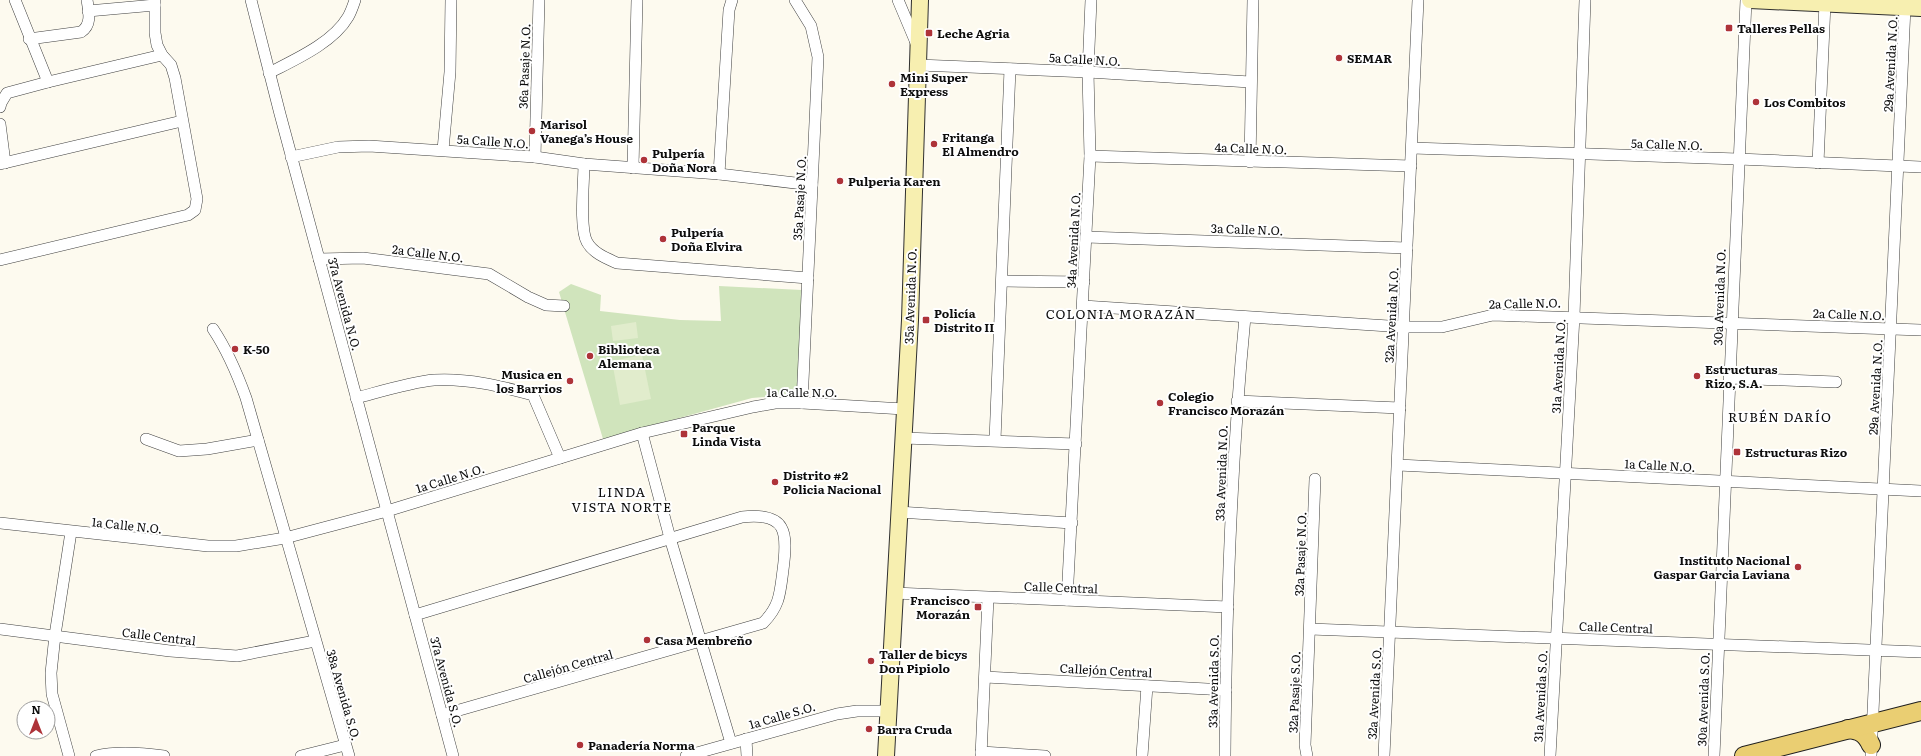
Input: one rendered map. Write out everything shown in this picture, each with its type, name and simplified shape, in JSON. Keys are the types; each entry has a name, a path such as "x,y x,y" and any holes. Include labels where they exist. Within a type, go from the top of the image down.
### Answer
{"main road":[{"name":"35a Avenida N.O.","path":"886,756 898,512 910,320 920,0"},
{"path":"1750,0 1913,7"},
{"path":"1744,756 1921,711"},
{"path":"1848,730 1858,731 1865,734 1871,751"}],"street":[{"path":"15,0 48,82"},
{"path":"30,39 81,32 86,29 89,22 87,0"},
{"name":"37a Avenida N.O.","path":"251,0 269,73 415,615"},
{"path":"269,73 308,52 332,34 348,18 355,0"},
{"path":"443,150 450,72 451,0"},
{"name":"36a Pasaje N.O.","path":"535,157 539,0"},
{"path":"632,168 637,0"},
{"path":"719,174 729,10 732,0"},
{"name":"35a Pasaje N.O.","path":"796,0 811,26 818,57 802,403"},
{"path":"898,0 919,48"},
{"name":"34a Avenida N.O.","path":"1067,600 1090,156 1088,72 1091,0"},
{"path":"1250,162 1250,82 1253,0"},
{"name":"32a Avenida N.O.","path":"1390,631 1418,0"},
{"name":"31a Avenida N.O.","path":"1556,638 1574,316 1585,0"},
{"name":"30a Avenida N.O.","path":"1718,644 1746,0"},
{"path":"0,260 188,215 195,210 197,199 175,78 171,65 162,55 157,45 155,33 155,3 88,11"},
{"path":"1818,163 1825,3"},
{"name":"29a Avenida N.O.","path":"1871,751 1898,166 1913,7"},
{"path":"0,107 3,90 48,82 162,55"},
{"name":"5a Calle N.O.","path":"918,65 1088,72 1250,82"},
{"path":"995,440 1010,69"},
{"path":"0,124 2,164 182,121"},
{"name":"5a Calle N.O.","path":"292,157 338,147 369,146 535,157 584,164 719,174 812,185"},
{"name":"5a Calle N.O.","path":"1412,148 1738,159 1921,168"},
{"name":"4a Calle N.O.","path":"1090,156 1411,166"},
{"path":"584,164 583,221 586,241 600,256 617,263 808,278"},
{"name":"3a Calle N.O.","path":"1086,236 1407,248"},
{"name":"2a Calle N.O.","path":"319,259 363,258 490,274 528,297 546,305 564,306"},
{"path":"1002,281 1084,282"},
{"name":"2a Calle N.O.","path":"1083,306 1244,318 1404,327 1442,327 1493,315 1574,316 1921,330"},
{"name":"33a Avenida N.O.","path":"1228,607 1237,401 1244,318"},
{"name":"38a Avenida S.O.","path":"213,328 223,344 238,375 349,756"},
{"path":"1729,378 1836,382"},
{"path":"356,398 432,380 462,380 497,386 533,395 560,458"},
{"path":"1237,401 1400,408"},
{"name":"1a Calle N.O.","path":"0,523 208,546 236,546 285,538 387,511 642,433 753,407 775,403 802,403 904,409"},
{"path":"642,433 670,538 731,743"},
{"path":"903,438 1076,444"},
{"path":"146,439 179,450 207,449 258,440"},
{"name":"1a Calle N.O.","path":"1398,465 1921,491"},
{"name":"32a Pasaje N.O.","path":"1310,629 1315,479"},
{"path":"898,512 1072,523"},
{"path":"415,615 742,517 760,515 771,519 784,530 787,544 780,598 773,613 763,623 700,641"},
{"path":"69,756 52,694 51,673 55,636 71,532"},
{"name":"Calle Central","path":"894,593 1228,607"},
{"path":"988,598 981,754 1045,756"},
{"name":"33a Avenida S.O.","path":"1225,756 1228,607"},
{"name":"37a Avenida S.O.","path":"415,615 453,756"},
{"name":"Calle Central","path":"0,628 170,651 237,656 315,640"},
{"name":"Calle Central","path":"1310,629 1876,649 1921,652"},
{"name":"32a Pasaje S.O.","path":"1307,756 1305,745 1310,629"},
{"name":"32a Avenida S.O.","path":"1384,756 1390,631"},
{"name":"31a Avenida S.O.","path":"1550,756 1556,638"},
{"name":"Callejón Central","path":"442,715 700,641"},
{"name":"30a Avenida S.O.","path":"1714,756 1718,644"},
{"name":"Callejón Central","path":"985,677 1226,690"},
{"path":"1142,756 1147,686"},
{"name":"1a Calle S.O.","path":"686,756 837,714 857,711 888,711"},
{"path":"746,739 747,756"},
{"path":"301,756 345,744"},
{"path":"96,756 104,754 147,753 164,756"}],"green space":[{"path":"571,284 601,295 600,311 680,320 721,321 719,286 802,290 799,394 752,398 603,439 559,292"},
{"path":"636,322 638,338 613,341 611,326"},
{"path":"642,355 651,399 620,405 612,361"}],"place":[{"name":"Talleres Pellas","path":"1729,28"},
{"name":"Leche Agria","path":"929,33"},
{"name":"SEMAR","path":"1339,58"},
{"name":"Mini Super Express","path":"892,84"},
{"name":"Los Combitos","path":"1756,102"},
{"name":"Marisol Vanega’s House","path":"532,131"},
{"name":"Fritanga El Almendro","path":"934,144"},
{"name":"Pulpería Doña Nora","path":"644,160"},
{"name":"Pulperia Karen","path":"840,181"},
{"name":"Pulpería Doña Elvira","path":"663,239"},
{"name":"Policía Distrito II","path":"926,320"},
{"name":"K-50","path":"235,349"},
{"name":"Biblioteca Alemana","path":"590,356"},
{"name":"Estructuras Rizo, S.A.","path":"1697,376"},
{"name":"Musica en los Barrios","path":"570,381"},
{"name":"Colegio Francisco Morazán","path":"1160,403"},
{"name":"Parque Linda Vista","path":"684,434"},
{"name":"Estructuras Rizo","path":"1737,452"},
{"name":"Distrito #2 Policia Nacional","path":"775,482"},
{"name":"Instituto Nacional Gaspar Garcia Laviana","path":"1798,567"},
{"name":"Francisco Morazán","path":"978,607"},
{"name":"Casa Membreño","path":"647,640"},
{"name":"Taller de bicys Don Pipiolo","path":"871,661"},
{"name":"Barra Cruda","path":"869,729"},
{"name":"Panadería Norma","path":"580,745"}],"district":[{"name":"COLONIA MORAZÁN","path":"1121,313"},
{"name":"RUBÉN DARÍO","path":"1780,416"},
{"name":"LINDA VISTA NORTE","path":"622,498"}]}
